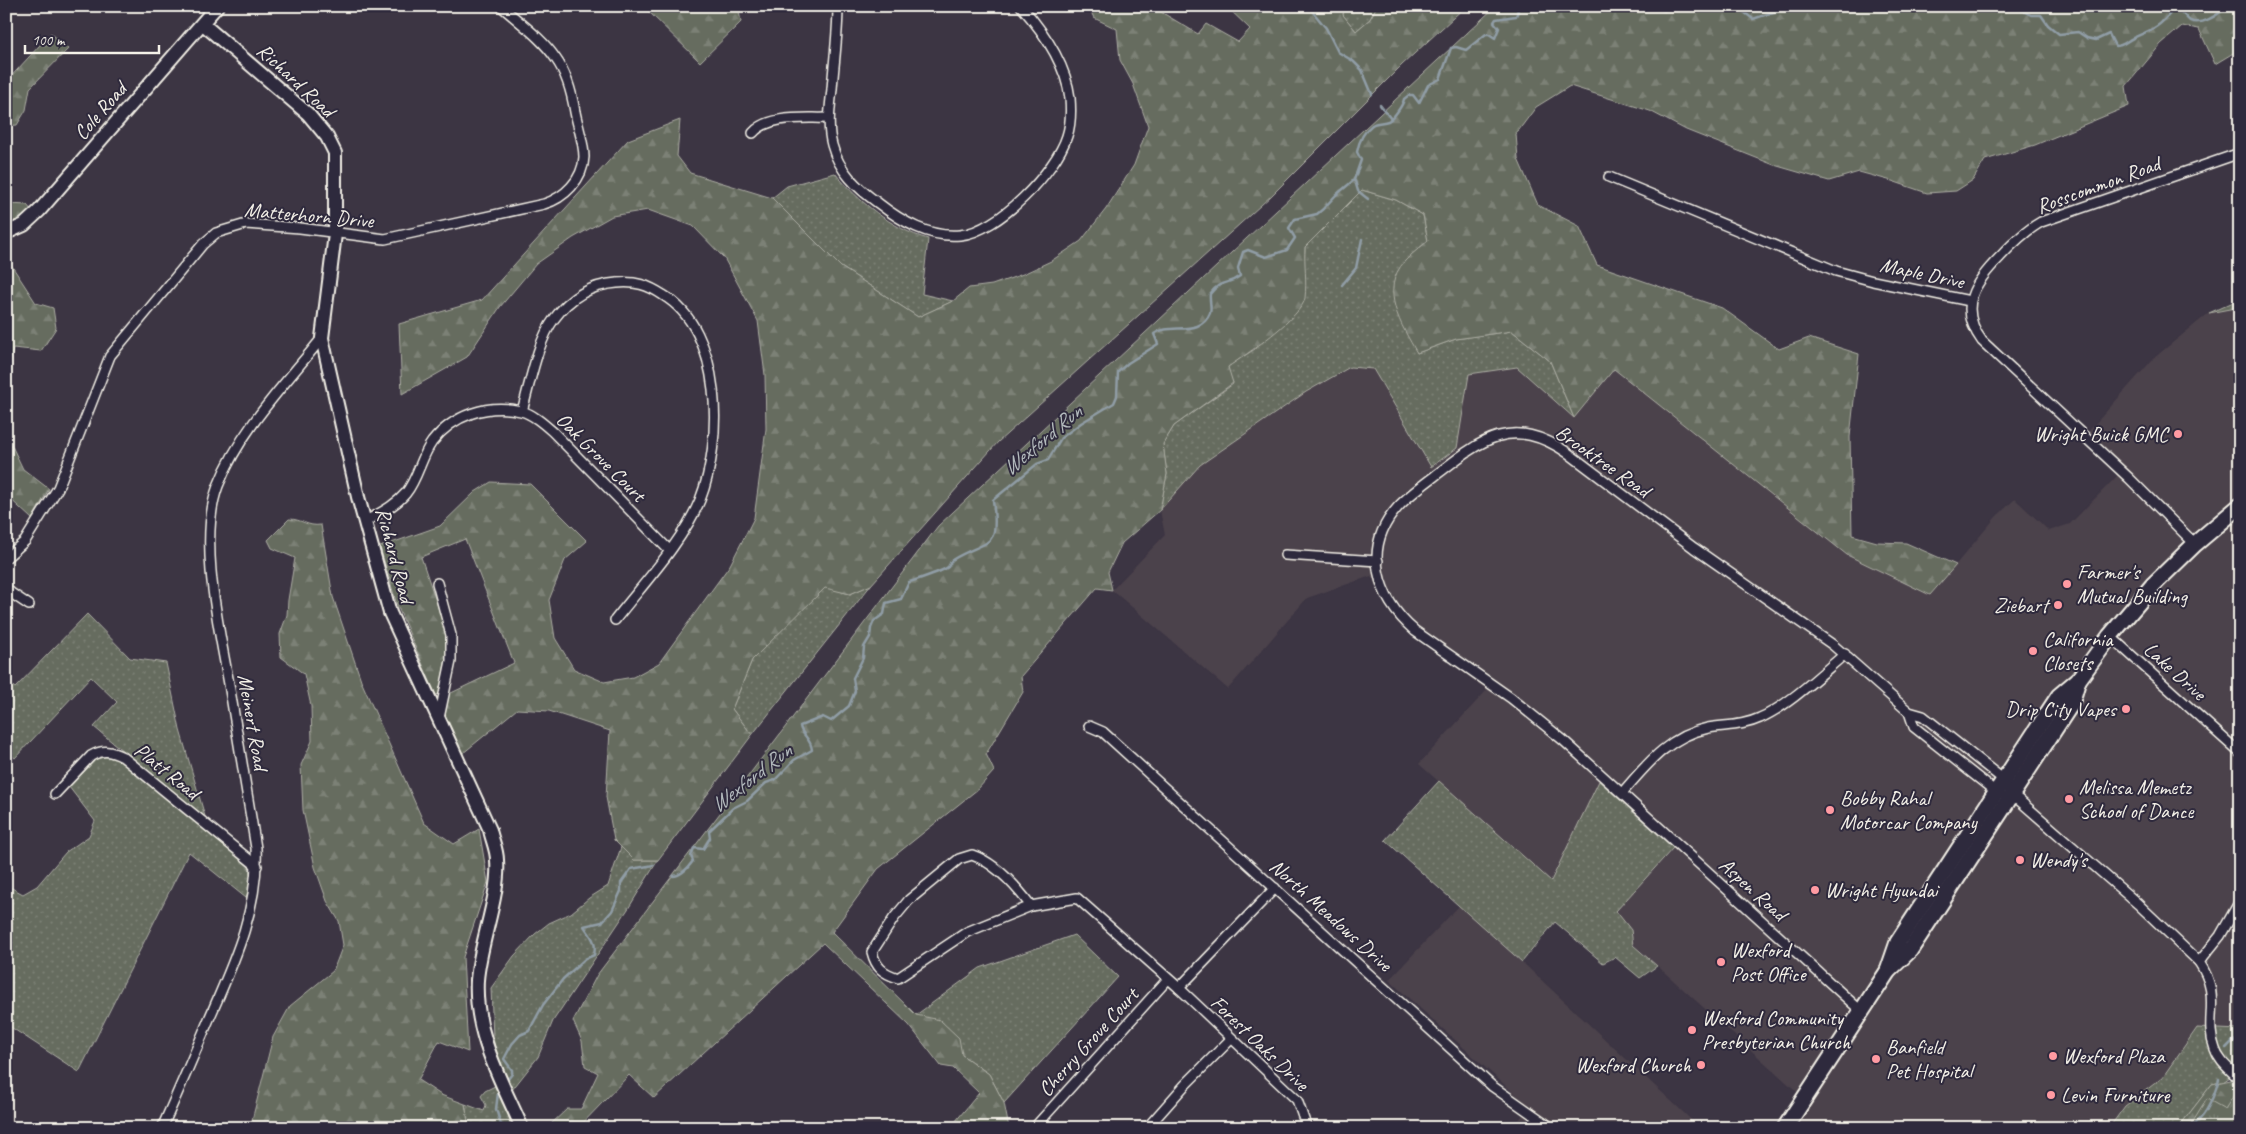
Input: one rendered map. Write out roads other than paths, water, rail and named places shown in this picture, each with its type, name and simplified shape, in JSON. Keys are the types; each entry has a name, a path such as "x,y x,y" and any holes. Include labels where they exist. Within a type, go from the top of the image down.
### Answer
{"highway":[{"path":"1888,971 1898,942 2059,696 2078,680 2110,636 2154,584 2240,506"},
{"path":"1785,1128 1888,971 1910,950 2071,704 2078,680"}],"street":[{"name":"Cole Road","path":"6,233 24,225 39,211 217,6"},
{"name":"Matterhorn Drive","path":"6,558 25,541 58,488 110,356 203,244 216,233 246,224 300,228 385,239 554,201 573,184 584,156 573,98 563,68 544,44 501,6"},
{"path":"838,6 829,118 831,144 840,165 859,188 887,211 912,226 945,235 961,235 988,226 1002,217 1038,181 1062,148 1070,126 1070,99 1062,67 1021,6"},
{"name":"Richard Road","path":"203,24 298,104 327,137 335,152 337,162 335,234 322,338 390,613 490,830 497,860 495,885 480,953 477,981 478,1010 483,1036 494,1066 522,1128"},
{"path":"754,133 759,126 769,122 829,118"},
{"name":"Rosscommon Road","path":"1970,301 1977,284 1985,272 2019,237 2041,222 2240,153"},
{"name":"Maple Drive","path":"1609,177 1836,271 1873,281 1970,301 1970,318 1973,326 1988,348 2135,484 2196,544"},
{"path":"366,522 406,493 431,444 445,427 460,418 478,411 498,409 522,412 545,335 553,320 565,305 580,293 598,285 634,281 652,288 670,299 684,311 696,329 707,356 714,417 708,469 700,500 669,550 614,620"},
{"name":"Meinert Road","path":"162,1128 239,948 250,915 257,866 256,848 218,624 213,576 211,523 218,486 236,450 257,418 322,338"},
{"name":"Oak Grove Court","path":"522,412 540,421 553,432 669,550"},
{"name":"Brooktree Road","path":"1622,793 1539,720 1415,631 1393,609 1382,588 1378,561 1380,541 1387,524 1397,508 1412,493 1484,440 1502,435 1532,436 1551,442 1568,453 1694,548 1845,654 1909,712 1923,716 2000,786"},
{"path":"1285,555 1378,561"},
{"path":"437,583 451,635 451,661 439,718"},
{"path":"6,588 30,605"},
{"name":"Lake Drive","path":"2110,636 2240,753"},
{"path":"1622,793 1655,756 1675,740 1708,728 1738,725 1760,719 1780,706 1845,654"},
{"name":"Brooktree Road","path":"1909,712 1914,727 2012,794 2149,914 2199,962 2211,986 2212,1039 2215,1050 2224,1064 2240,1080"},
{"name":"North Meadows Drive","path":"1089,726 1103,732 1492,1086 1552,1128"},
{"name":"Platt Road","path":"55,794 90,756 106,750 113,752 123,757 257,866"},
{"path":"2000,786 2012,794"},
{"name":"Aspen Road","path":"1622,793 1861,1011"},
{"path":"972,855 985,860 1001,873 1031,906 967,932 931,955 912,971 898,978 884,973 875,964 872,952 894,918 909,900 959,859 972,855"},
{"path":"1179,988 1275,888"},
{"name":"Forest Oaks Drive","path":"1031,906 1076,898 1179,988 1298,1100 1308,1128"},
{"path":"2199,962 2220,936 2240,901"},
{"name":"Cherry Grove Court","path":"1034,1128 1168,979"},
{"path":"1147,1128 1185,1085 1232,1039"}],"waterway":[{"path":"1308,6 1326,28 1338,52 1353,61 1362,70 1372,94"},
{"name":"Wexford Run","path":"673,876 682,873 689,866 693,861 691,856 694,848 703,849 710,838 709,831 733,808 747,801 766,783 775,780 794,760 812,750 810,742 800,726 823,717 831,721 849,706 855,691 853,678 863,658 864,647 870,637 874,621 884,614 886,603 901,599 909,582 946,568 952,560 989,541 993,536 995,528 993,500 1037,464 1048,460 1061,438 1114,403 1117,396 1118,372 1128,363 1158,344 1154,334 1168,329 1192,327 1205,321 1211,311 1210,294 1221,284 1240,276 1238,268 1243,252 1248,250 1266,257 1287,250 1295,238 1289,228 1295,219 1317,214 1354,180 1361,160 1357,152 1358,148 1362,137 1369,127 1390,120 1400,108 1404,99 1409,95 1413,95 1419,103 1428,85 1440,79 1451,48 1456,47 1466,50 1486,34 1495,38 1499,28 1494,22 1496,19 1516,16 1518,11 1515,6"},
{"path":"1654,6 1664,11 1673,6"},
{"path":"1736,6 1753,19 1791,6"},
{"path":"2013,6 2031,15 2041,15 2048,25 2059,34 2078,32 2087,38 2096,40 2109,34 2115,46 2123,44 2154,28 2172,11 2179,10 2190,21 2200,22 2214,16 2226,7 2240,8"},
{"path":"1380,105 1391,119"},
{"path":"1355,181 1358,191 1368,199"},
{"path":"1342,285 1356,268 1362,239"},
{"name":"Wexford Run","path":"508,1079 512,1074 512,1070 504,1059 512,1044 520,1035 529,1031 543,1005 563,979 585,959 594,955 594,943 584,926 602,922 612,911 621,891 621,883 631,869 654,865"},
{"path":"2226,1048 2233,1041 2240,1040"},
{"path":"2190,1128 2205,1113 2212,1100 2219,1079"},
{"name":"Wexford Run","path":"498,1093 496,1109 502,1128"}],"place":[{"name":"Wright Buick GMC","path":"2178,434"},
{"name":"Farmer's Mutual Building","path":"2067,584"},
{"name":"Ziebart","path":"2058,605"},
{"name":"California Closets","path":"2033,651"},
{"name":"Drip City Vapes","path":"2126,709"},
{"name":"Melissa Memetz School of Dance","path":"2069,799"},
{"name":"Bobby Rahal Motorcar Company","path":"1830,810"},
{"name":"Wendy's","path":"2020,860"},
{"name":"Wright Hyundai","path":"1815,890"},
{"name":"Wexford Post Office","path":"1721,962"},
{"name":"Wexford Community Presbyterian Church","path":"1692,1030"},
{"name":"Wexford Plaza","path":"2053,1056"},
{"name":"Banfield Pet Hospital","path":"1876,1059"},
{"name":"Wexford Church","path":"1701,1065"},
{"name":"Levin Furniture","path":"2051,1095"}]}
